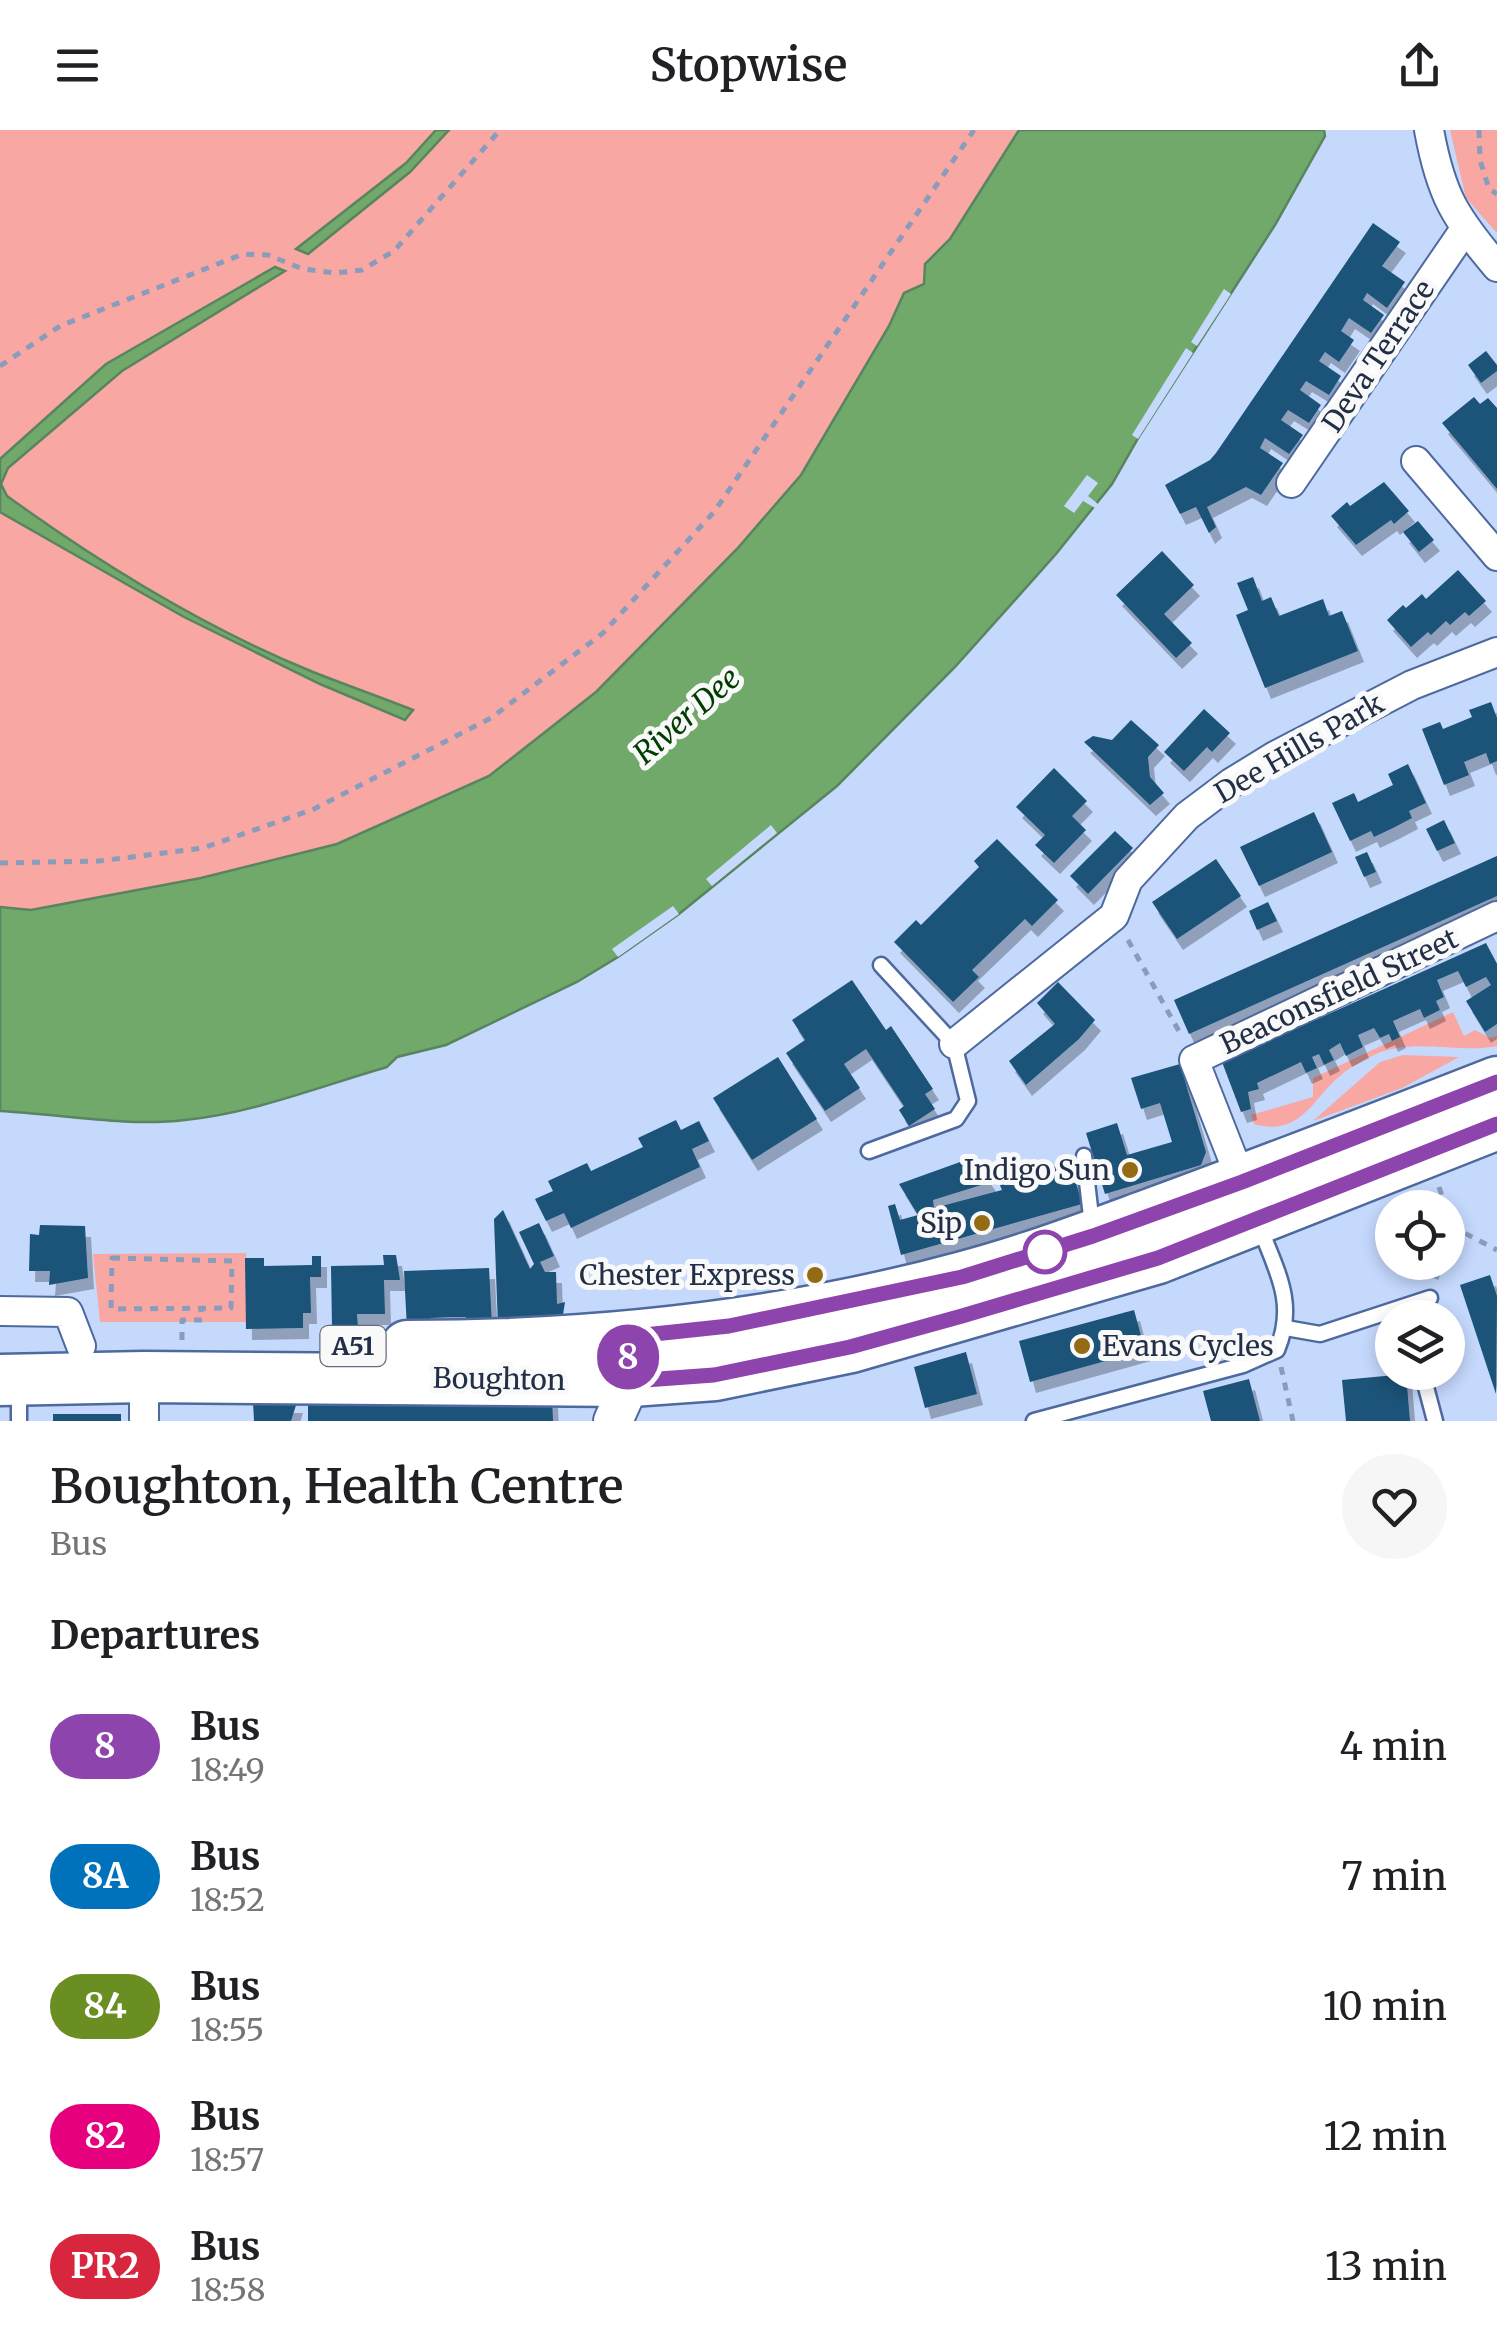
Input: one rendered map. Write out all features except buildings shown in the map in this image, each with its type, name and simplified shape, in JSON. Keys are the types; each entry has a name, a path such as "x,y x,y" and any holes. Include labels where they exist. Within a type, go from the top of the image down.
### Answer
{"highway":[{"name":"Boughton","path":"10,1382 168,1363 418,1346 623,1380 714,1375 850,1347 1158,1258 1249,1200 1497,1082"},
{"name":"Boughton","path":"623,1380 729,1326 962,1277 1093,1236 1249,1200 1497,1124"},
{"name":"Boughton","path":"10,1382 81,1346 168,1363"}],"street":[{"path":"1429,130 1442,188 1464,229 1497,268"},
{"name":"Deva Terrace","path":"1291,483 1464,229"},
{"path":"1416,461 1497,556"},
{"name":"Dee Hills Park","path":"954,1044 1114,916 1128,880 1187,816 1231,783 1412,685 1497,652"},
{"name":"Beaconsfield Street","path":"1249,1200 1194,1060 1496,920"},
{"path":"0,1312 68,1312 81,1346"}],"lane":[{"path":"868,1151 956,1120 968,1101 954,1044 881,964"},
{"path":"1084,1156 1093,1236"},
{"path":"1034,1421 1065,1417 1243,1365 1277,1350 1286,1328 1286,1296 1249,1200"},
{"path":"1426,1300 1430,1298"},
{"path":"1286,1328 1320,1334 1375,1319"},
{"path":"1427,1390 1435,1421"}],"path":[{"path":"0,366 60,326 243,254 268,255 303,269 335,274 362,270 394,251 500,130"},
{"path":"0,863 99,861 204,848 314,808 491,718 603,632 714,512 974,130"},
{"path":"1479,130 1480,160 1488,189 1497,192"},
{"path":"1114,916 1194,1060"},
{"path":"1465,1233 1497,1250"},
{"path":"112,1258 232,1261 231,1308 168,1363 111,1309 112,1258"},
{"path":"1277,1350 1293,1421"}],"shaded area":[{"path":"0,130 1019,130 950,239 925,264 924,284 904,293 889,326 801,475 737,549 596,692 489,776 337,844 201,878 31,910 0,907"},
{"path":"1450,130 1497,130 1497,233 1466,198"},
{"path":"1453,1012 1464,1036 1475,1030 1490,1038 1497,1036 1497,1046 1389,1050 1345,1072 1294,1121 1270,1127 1254,1124 1251,1115 1313,1097 1313,1078"},
{"path":"1403,1055 1459,1057 1402,1088 1313,1121 1380,1062"},
{"path":"246,1253 246,1322 100,1322 93,1254"}],"water":[{"path":"436,130 449,130 410,172 308,254 296,249 406,163"},
{"name":"River Dee","path":"1019,130 1324,130 1325,136 1275,225 1112,484 1056,554 955,667 837,786 679,914 618,957 577,982 446,1045 397,1057 387,1067 287,1098 211,1116 140,1122 0,1111 0,907 31,910 201,878 337,844 489,776 596,692 737,549 801,475 889,326 904,293 924,284 925,264 950,239"},
{"path":"275,267 285,271 122,371 8,468 1,484 7,496 155,593 273,655 413,710 405,720 320,684 184,617 0,512 0,459 106,364"}],"pier":[{"path":"1224,289 1231,294 1197,346 1191,342"},
{"path":"1186,348 1193,353 1138,439 1132,435"},
{"path":"1087,475 1098,483 1088,496 1098,504 1095,508 1083,501 1074,513 1064,506"},
{"path":"771,825 777,833 712,886 706,879"},
{"path":"673,906 679,914 618,957 612,949"}],"bus line":[{"name":"8","path":"1497,1082 1242,1182 1093,1236 962,1277 729,1326 626,1337 631,1381 714,1375 850,1347 1158,1258 1497,1124"}],"place":[{"name":"Indigo Sun","path":"1130,1170"},
{"name":"Sip","path":"982,1223"},
{"name":"Chester Express","path":"815,1275"},
{"name":"Evans Cycles","path":"1082,1346"}]}
